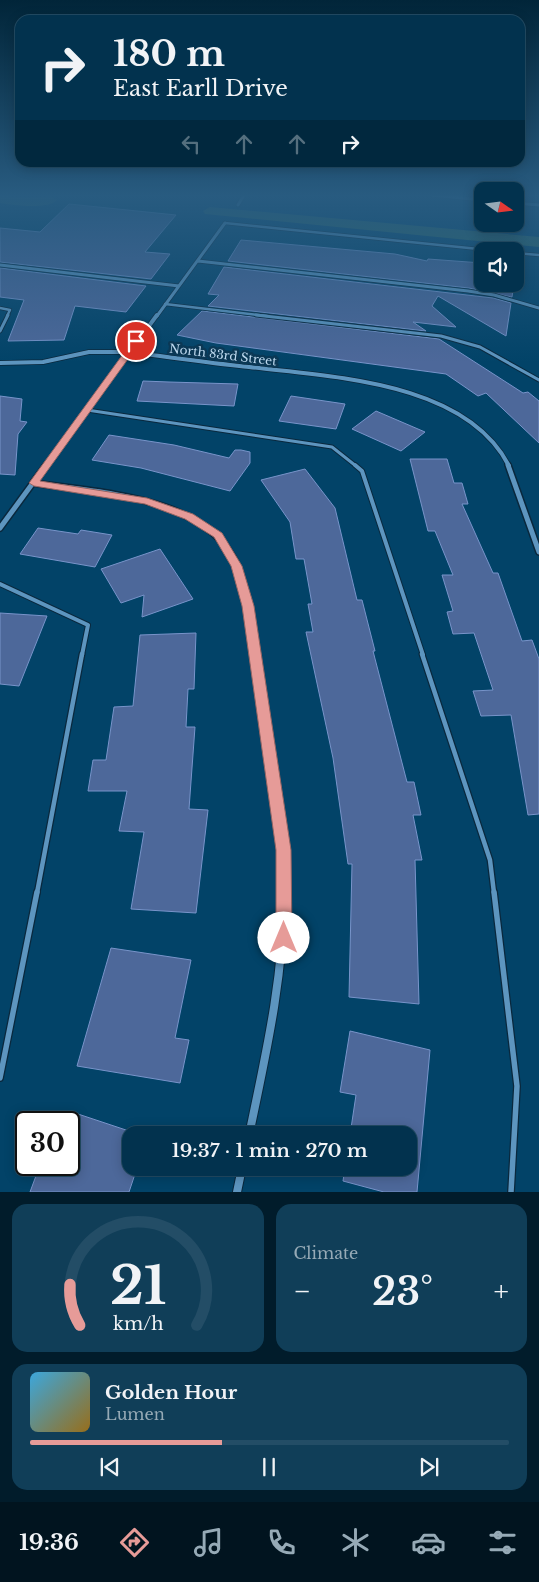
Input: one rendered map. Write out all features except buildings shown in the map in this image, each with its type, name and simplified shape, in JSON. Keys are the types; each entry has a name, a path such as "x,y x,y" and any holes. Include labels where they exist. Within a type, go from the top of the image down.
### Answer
{"street":[{"path":"0,528 127,353 205,251"},
{"path":"198,261 468,291 494,295 539,308"},
{"path":"0,265 179,286"},
{"name":"North 83rd Street","path":"0,363 31,363 88,352 127,353 360,382 412,394 459,415 497,448 512,475 530,534 539,552"},
{"path":"34,483 147,501 189,516 218,535 237,566 248,606 284,850 284,938 271,1029 251,1126"},
{"path":"237,1192 240,1176"}],"lane":[{"path":"524,254 539,256"},
{"path":"165,304 441,336 480,347 539,380"},
{"path":"0,308 10,310 0,331"},
{"path":"87,410 332,446 362,471 490,860 518,1086 511,1192"},
{"path":"0,584 88,625 3,1071 0,1078"}],"route":[{"path":"136,341 34,483 147,501 189,516 218,535 237,566 248,606 284,850 284,938"}]}
